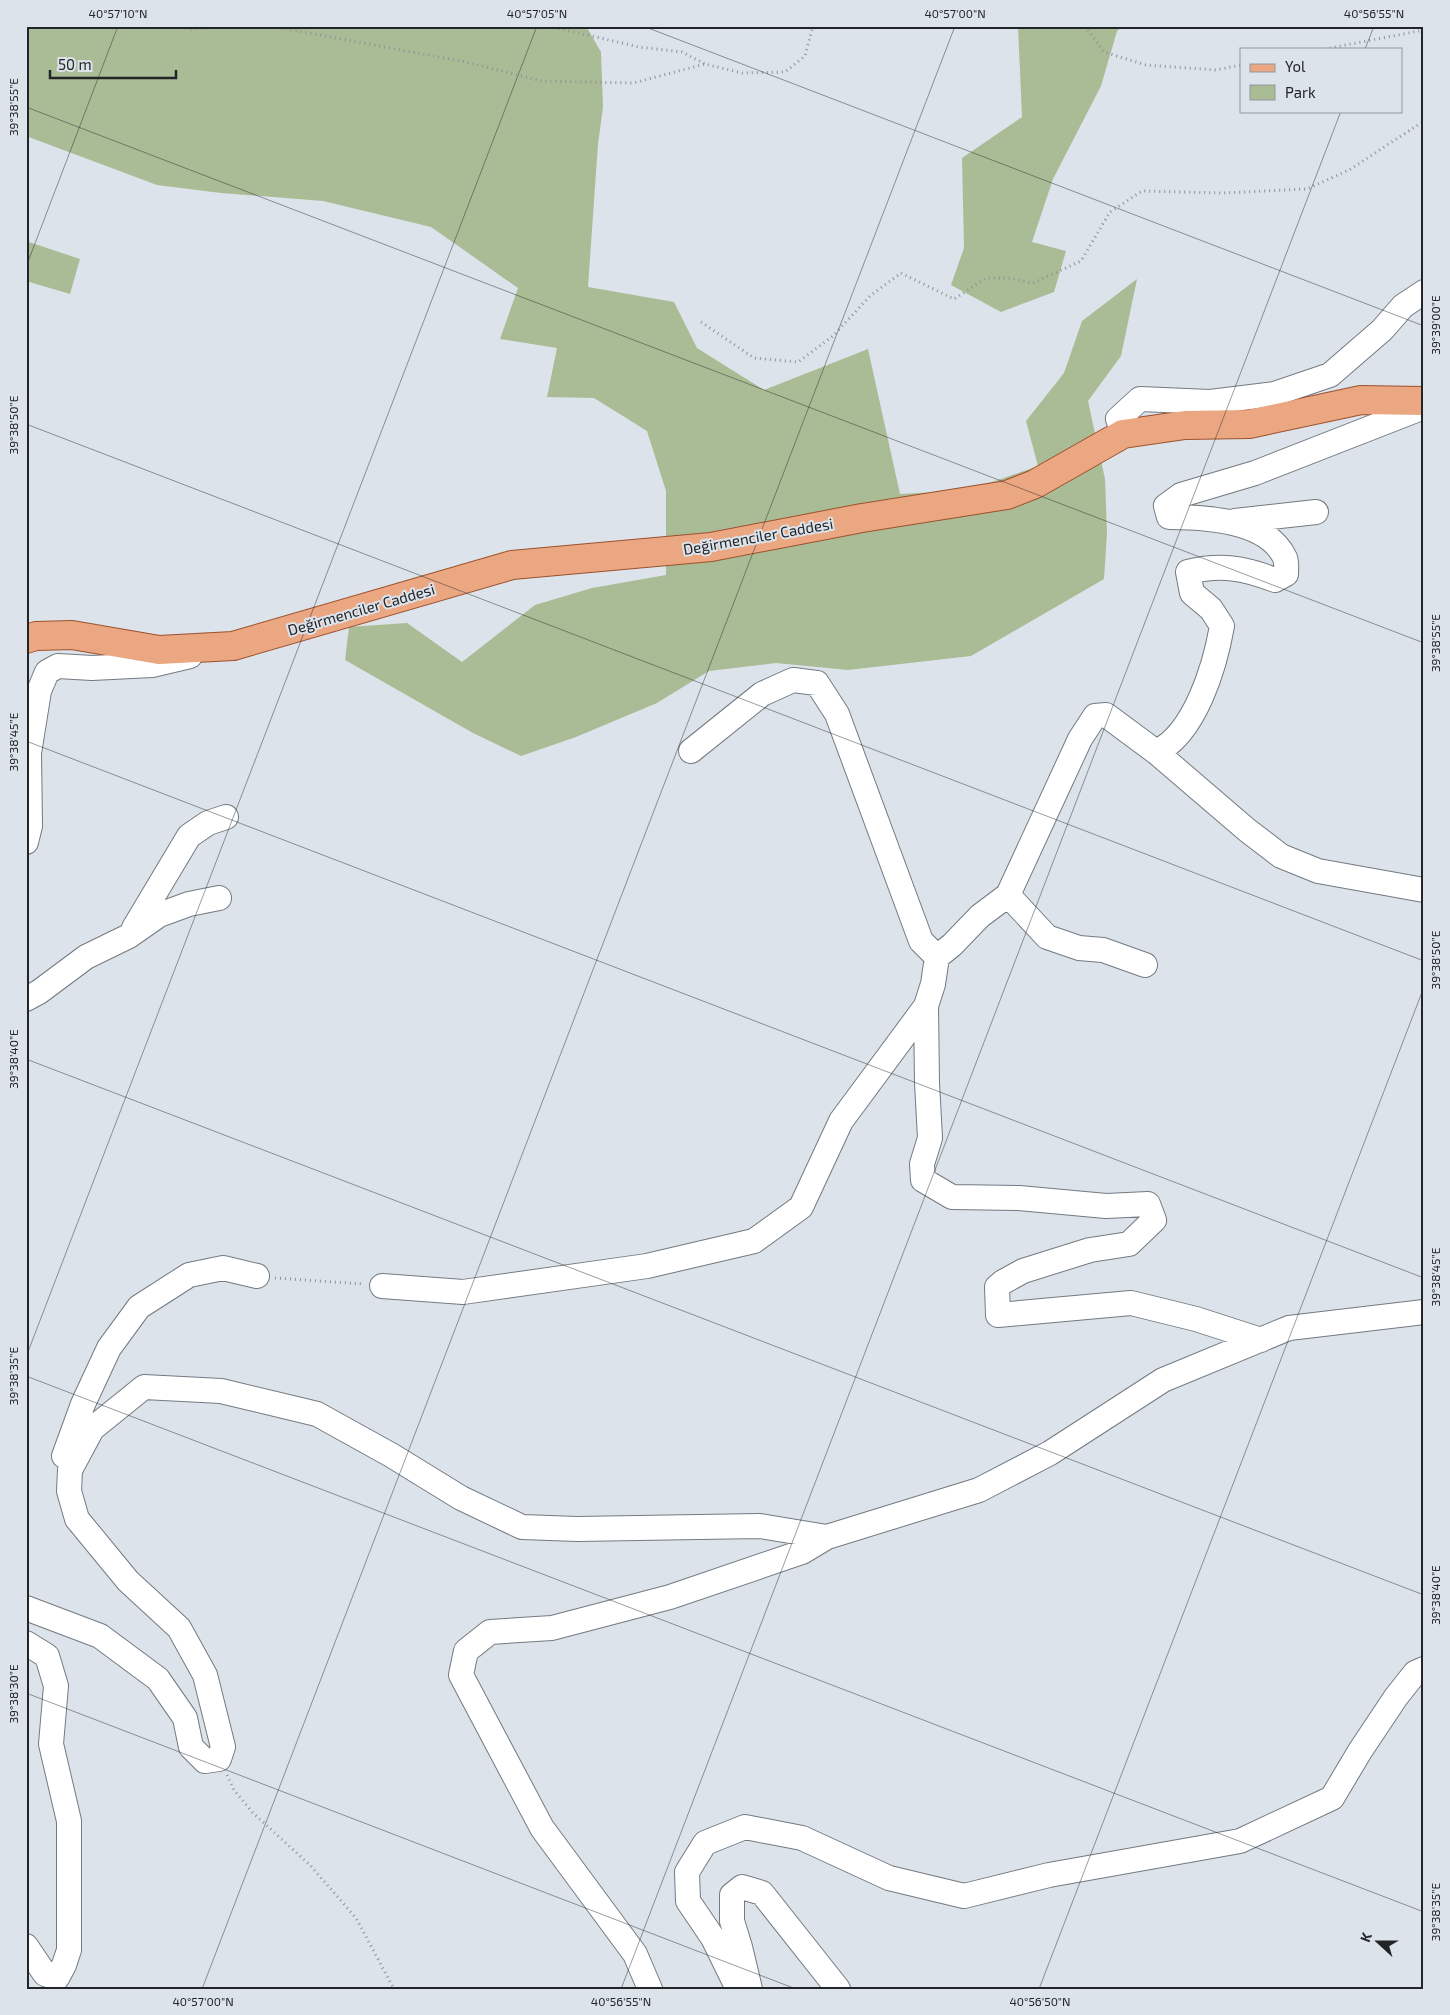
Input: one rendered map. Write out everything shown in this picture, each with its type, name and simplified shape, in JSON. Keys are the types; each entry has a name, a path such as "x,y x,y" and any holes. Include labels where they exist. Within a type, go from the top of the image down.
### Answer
{"main road":[{"name":"Değirmenciler Caddesi","path":"26,639 36,636 72,635 160,650 233,646 512,565 711,547 862,518 1007,495 1035,484 1123,434 1185,425 1249,424 1362,400 1424,401"}],"street":[{"path":"1123,434 1118,419 1140,399 1210,402 1274,394 1330,375 1382,330 1403,306 1424,292"},
{"path":"1156,752 1168,746 1195,711 1218,652 1222,626 1211,610 1192,592 1188,572 1203,569 1239,568 1275,580 1286,574 1286,560 1278,547 1262,533 1231,522 1189,517 1169,517 1166,506 1181,495 1255,473 1424,407"},
{"path":"1231,522 1316,512"},
{"path":"26,842 30,826 29,753 39,690 47,672 58,666 92,668 152,665 233,646"},
{"path":"691,752 762,694 793,680 816,683 837,714 920,941 937,957"},
{"path":"1261,1340 1196,1318 1131,1303 998,1315 997,1287 1003,1282 1023,1271 1090,1250 1129,1244 1154,1220 1148,1204 1106,1206 1019,1198 952,1197 923,1180 922,1164 930,1138 926,1006 933,984 937,957 952,945 980,916 1008,895 1080,739 1095,716 1106,715 1156,752 1247,830 1281,856 1318,871 1424,890"},
{"path":"129,936 189,836 208,823 226,817"},
{"path":"1008,895 1047,937 1079,948 1103,950 1145,965"},
{"path":"26,998 38,992 86,957 129,936 159,915 189,904 219,898"},
{"path":"382,1286 463,1292 646,1266 754,1241 801,1207 842,1121 926,1006"},
{"path":"26,1608 100,1636 137,1662 158,1679 185,1718 191,1747 206,1761 218,1759 223,1747 205,1675 179,1628 128,1581 77,1519 59,1504 64,1457 82,1404 109,1348 139,1307 189,1274 223,1268 257,1276"},
{"path":"650,1989 635,1954 542,1828 461,1675 466,1651 490,1632 552,1628 670,1597 802,1552 827,1537 979,1490 1050,1453 1163,1380 1289,1328 1424,1312"},
{"path":"77,1519 69,1491 70,1470 92,1429 144,1387 221,1391 317,1414 391,1455 461,1498 522,1527 577,1529 760,1526 827,1537"},
{"path":"26,1643 47,1656 56,1686 51,1744 69,1821 69,1950 64,1966 57,1978 45,1974 26,1946"},
{"path":"738,1989 713,1938 688,1901 687,1872 705,1843 745,1827 802,1838 889,1878 964,1896 1049,1875 1240,1841 1332,1798 1360,1751 1396,1698 1415,1673 1424,1669"},
{"path":"750,1989 732,1921 732,1895 742,1887 762,1893 838,1989"}],"path":[{"path":"180,26 189,29 227,26"},
{"path":"271,26 466,62 542,81 633,83 705,64"},
{"path":"549,26 639,47 682,52 705,64 742,73 785,72 805,56 813,26"},
{"path":"1085,26 1104,52 1146,65 1216,70 1240,65"},
{"path":"1330,48 1424,30"},
{"path":"701,322 754,358 798,362 833,336 870,296 901,273 954,299 986,278 1008,278 1033,283 1081,261 1110,212 1142,191 1222,193 1307,189 1349,170 1424,121"},
{"path":"257,1276 382,1286"},
{"path":"218,1759 234,1790 253,1813 310,1865 356,1918 394,1989"}],"green space":[{"path":"26,26 586,26 601,52 603,107 598,144 588,287 674,302 697,348 764,390 868,349 900,494 969,490 1038,466 1026,421 1064,373 1082,321 1137,279 1121,356 1088,401 1105,479 1107,533 1104,579 971,656 848,670 776,663 709,671 657,703 576,737 521,756 473,733 345,660 349,627 407,623 462,662 535,605 592,588 666,575 666,491 647,431 594,398 547,397 557,348 500,339 518,288 431,227 323,201 221,193 157,185 26,136"},
{"path":"1018,26 1123,26 1117,31 1101,86 1053,179 1032,242 1066,251 1054,292 1001,312 951,285 964,248 962,158 1022,117"},
{"path":"26,241 80,259 70,294 26,281"}]}
